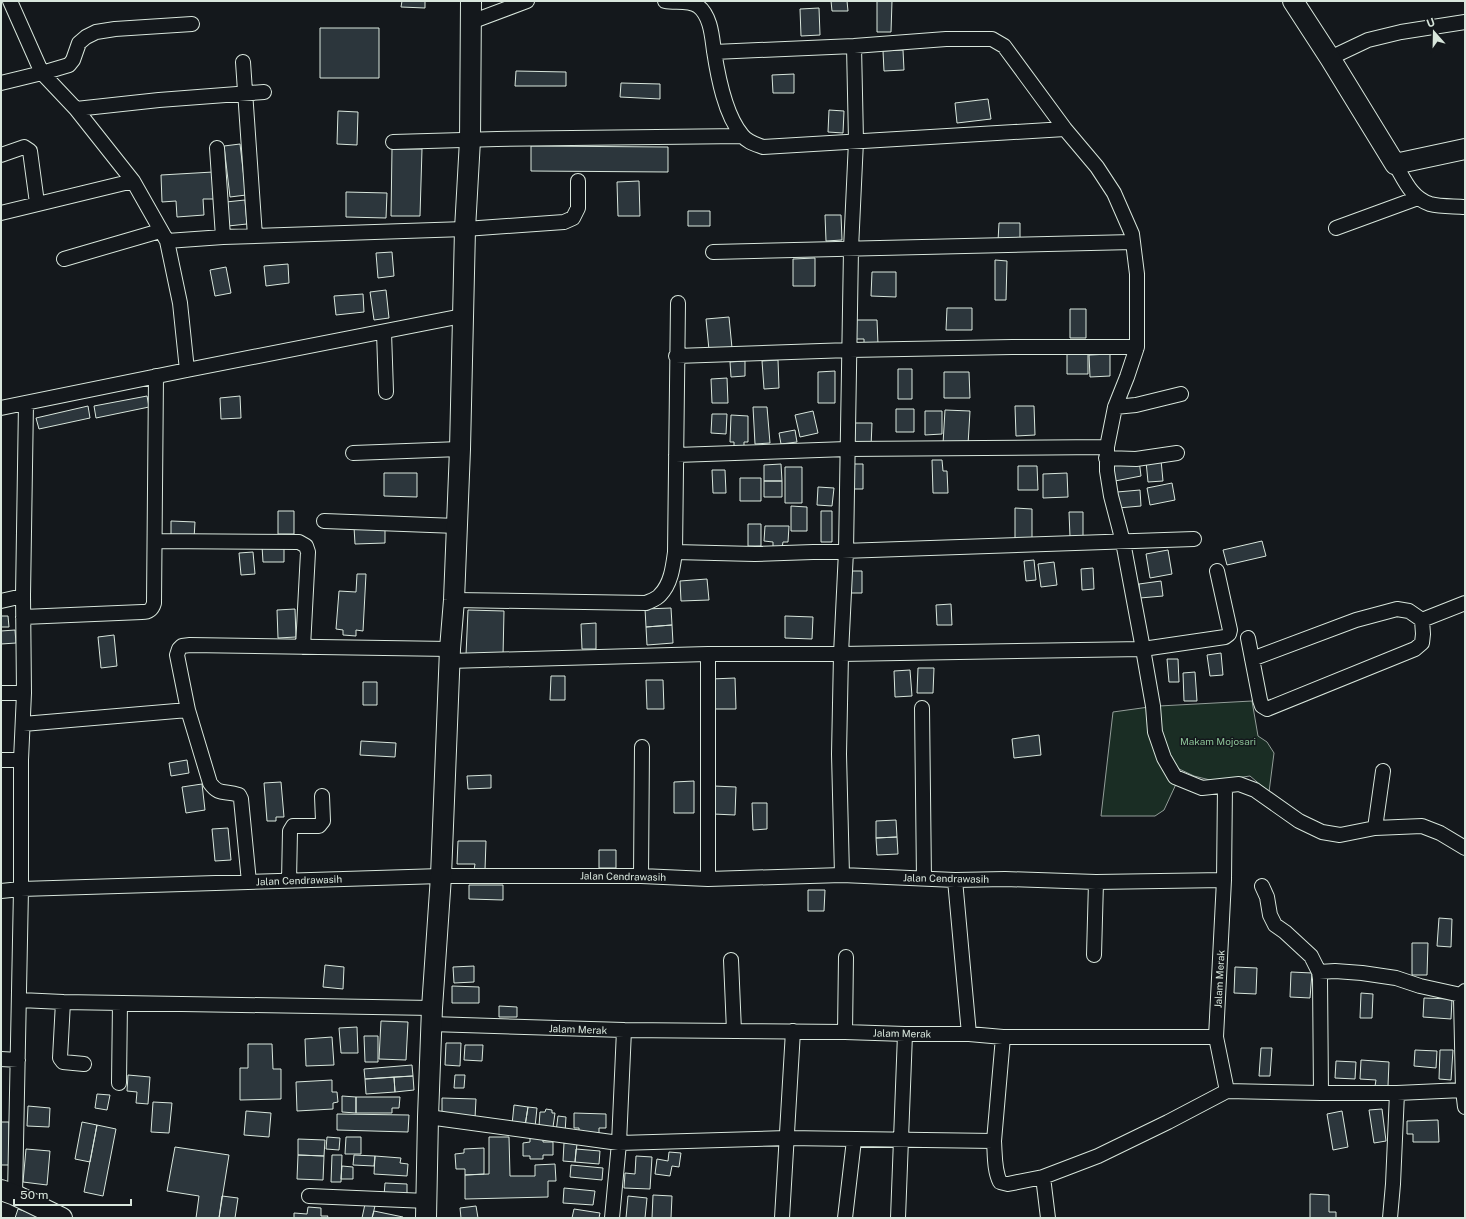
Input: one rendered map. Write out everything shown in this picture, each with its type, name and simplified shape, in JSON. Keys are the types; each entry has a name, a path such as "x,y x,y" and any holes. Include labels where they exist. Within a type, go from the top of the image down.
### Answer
{"main road":[{"path":"426,1210 432,1016 441,876 460,449 462,316 470,140 472,1"},
{"path":"1293,1 1395,164 1465,149"},
{"path":"8,1192 61,1218"}],"street":[{"path":"10,1 42,73 76,109 133,181 163,236 180,303 187,370"},
{"path":"471,22 527,1"},
{"path":"665,1 686,2 698,6 706,16 712,35 714,52 726,105 742,136 749,142 763,147 1065,129"},
{"path":"1330,58 1368,40 1401,32 1465,22"},
{"path":"1,83 70,65 78,43 96,32 115,29 192,24"},
{"path":"714,52 854,46 946,39 992,39 1004,46 1065,129 1097,167 1114,193 1132,234 1137,274 1137,347 1115,407 1106,452 1107,472 1111,496 1123,542 1153,706 1156,732 1164,758 1175,777 1202,788 1239,784 1255,790 1299,821 1322,832 1340,835 1375,828 1422,826 1440,833 1465,848"},
{"path":"842,875 839,754 841,654 846,551 851,249 856,141 854,46"},
{"path":"243,62 254,236"},
{"path":"76,109 158,100 264,92"},
{"path":"393,142 742,136"},
{"path":"1,155 24,147 30,151 37,203"},
{"path":"217,148 223,237"},
{"path":"1395,164 1409,188 1418,198 1430,204 1465,208"},
{"path":"1,213 37,203 133,181"},
{"path":"64,259 163,236 223,237 465,230 564,222 573,218 578,208 578,181"},
{"path":"1336,228 1418,198"},
{"path":"713,252 1133,242"},
{"path":"454,600 646,603 660,596 668,584 675,552 676,356 678,303"},
{"path":"1,408 462,316"},
{"path":"384,332 386,392"},
{"path":"676,356 850,350 1012,347 1137,347"},
{"path":"23,617 149,612 152,609 154,603 156,376"},
{"path":"1115,407 1136,405 1181,394"},
{"path":"8,1192 18,1060 20,1000 21,760 24,693 23,596 26,403"},
{"path":"353,453 460,449"},
{"path":"676,455 847,449 1106,452 1136,459 1177,453"},
{"path":"324,521 457,526"},
{"path":"675,552 755,554 1194,539"},
{"path":"155,541 299,542 306,546 308,552 303,647"},
{"path":"249,882 241,799 239,795 231,792 219,792 214,789 210,783 188,710 177,655 178,649 182,646 303,647 450,655 841,654 1143,649 1225,637 1229,634 1230,630 1217,571"},
{"path":"1,601 23,596"},
{"path":"1422,620 1465,603"},
{"path":"1252,659 1349,622 1397,609 1409,611 1422,620"},
{"path":"1248,638 1260,700 1262,706 1267,708 1415,649 1422,643 1422,620"},
{"path":"708,654 708,879"},
{"path":"1,693 24,693"},
{"path":"922,708 924,879"},
{"path":"23,724 188,710"},
{"path":"641,876 642,747"},
{"path":"1,760 21,760"},
{"path":"1375,828 1383,771"},
{"name":"Jalam Merak","path":"20,1000 432,1016 624,1030 969,1034 1003,1037 1216,1037 1224,880 1225,786"},
{"path":"289,881 290,831 294,826 319,826 323,821 322,796"},
{"name":"Jalan Cendrawasih","path":"1,891 21,889 441,876 641,876 708,879 842,875 955,880 1004,879 1096,882 1224,880"},
{"path":"955,880 969,1034"},
{"path":"1094,955 1096,882"},
{"path":"1262,886 1267,898 1270,915 1275,925 1298,943 1311,956 1319,972 1322,1093"},
{"path":"845,1032 846,957"},
{"path":"731,960 734,1031"},
{"path":"1319,972 1335,971 1362,973 1396,978 1420,986 1463,993 1463,1090 1465,1107"},
{"path":"63,1002 60,1058 63,1062 69,1064 84,1064"},
{"path":"119,1083 120,1003"},
{"path":"612,1218 619,1143 624,1030"},
{"path":"782,1218 793,1031"},
{"path":"898,1218 905,1034"},
{"path":"1003,1037 994,1141 998,1178 1000,1182 1008,1184 1044,1177 1098,1156 1168,1122 1227,1090 1322,1093 1397,1093 1463,1090"},
{"path":"1216,1037 1227,1090"},
{"path":"1,1059 18,1060"},
{"path":"1390,1218 1394,1184 1397,1093"},
{"path":"428,1117 619,1143 787,1138 994,1141"},
{"path":"845,1218 854,1140"},
{"path":"1044,1177 1048,1218"},
{"path":"309,1196 426,1210"}],"green space":[{"name":"Makam Mojosari","path":"1252,701 1258,736 1267,742 1274,753 1269,792 1250,776 1214,781 1194,776 1175,767 1167,755 1161,732 1159,706"},
{"name":"Makam Mojosari","path":"1149,707 1151,739 1157,757 1168,774 1177,782 1164,810 1155,816 1101,816 1113,712"}],"building":[{"path":"402,1 425,1 425,8 401,7"},
{"path":"831,1 847,1 848,11 832,11"},
{"path":"877,1 892,1 891,32 877,32"},
{"path":"819,8 820,35 801,36 800,9"},
{"path":"320,28 379,28 379,78 320,78"},
{"path":"903,50 904,70 884,71 883,51"},
{"path":"516,71 566,72 566,86 515,86"},
{"path":"794,74 794,93 773,93 772,75"},
{"path":"621,83 660,84 660,99 620,97"},
{"path":"988,99 991,119 957,123 955,103"},
{"path":"829,110 844,111 843,133 828,132"},
{"path":"338,111 358,112 357,145 337,144"},
{"path":"240,144 246,195 230,197 224,146"},
{"path":"531,146 668,147 668,172 531,171"},
{"path":"392,149 422,149 420,216 391,216"},
{"path":"213,172 214,199 203,199 204,215 177,217 176,201 162,202 161,175"},
{"path":"639,181 640,216 618,216 617,182"},
{"path":"346,192 387,193 386,218 346,217"},
{"path":"245,200 247,224 228,226 226,202"},
{"path":"688,211 710,211 710,226 688,226"},
{"path":"825,215 841,215 842,240 826,241"},
{"path":"999,223 1020,223 1020,241 998,241"},
{"path":"392,252 394,276 378,278 376,253"},
{"path":"815,258 815,286 793,286 793,259"},
{"path":"995,260 1007,261 1006,300 995,300"},
{"path":"288,264 289,283 266,286 264,266"},
{"path":"226,267 231,293 215,296 210,270"},
{"path":"872,272 896,272 896,297 871,296"},
{"path":"386,290 389,318 374,320 370,292"},
{"path":"363,294 364,312 336,315 334,296"},
{"path":"947,308 972,308 972,330 946,330"},
{"path":"1070,309 1086,309 1086,338 1070,338"},
{"path":"729,317 732,348 709,350 706,319"},
{"path":"854,320 877,320 878,344 864,345 864,339 854,339"},
{"path":"1067,354 1088,354 1088,374 1067,374"},
{"path":"1110,354 1110,376 1090,377 1089,355"},
{"path":"778,360 779,388 764,389 762,361"},
{"path":"745,361 745,376 731,377 730,362"},
{"path":"898,369 912,369 912,399 898,399"},
{"path":"835,371 835,403 818,403 818,372"},
{"path":"944,372 969,372 970,398 944,398"},
{"path":"727,378 728,403 712,403 711,379"},
{"path":"147,396 149,407 96,418 94,406"},
{"path":"240,396 241,418 221,419 220,398"},
{"path":"88,406 90,418 39,429 36,418"},
{"path":"1015,406 1034,406 1035,435 1016,436"},
{"path":"753,407 767,407 770,443 755,444"},
{"path":"896,409 914,409 914,432 896,432"},
{"path":"945,410 970,411 968,445 943,444"},
{"path":"813,411 818,433 800,437 795,415"},
{"path":"925,411 942,411 942,434 925,435"},
{"path":"712,414 727,414 726,434 711,433"},
{"path":"731,415 748,416 748,442 744,442 744,448 734,447 734,442 730,442"},
{"path":"852,423 872,423 871,447 852,446"},
{"path":"795,430 797,442 781,444 779,433"},
{"path":"932,460 942,460 943,471 947,471 948,493 933,493"},
{"path":"1139,460 1141,476 1115,481 1112,465"},
{"path":"1161,460 1163,481 1148,482 1146,461"},
{"path":"781,464 782,481 764,481 764,465"},
{"path":"850,464 863,464 863,489 850,489"},
{"path":"1018,466 1037,466 1038,490 1018,490"},
{"path":"785,467 802,467 802,503 785,503"},
{"path":"712,470 725,470 726,493 713,493"},
{"path":"384,473 417,473 417,497 384,496"},
{"path":"1067,473 1068,497 1043,498 1043,474"},
{"path":"740,478 761,478 761,501 740,501"},
{"path":"764,481 782,481 782,497 764,497"},
{"path":"1172,483 1175,500 1150,505 1147,488"},
{"path":"818,487 834,488 832,506 817,505"},
{"path":"1140,490 1141,506 1118,508 1117,492"},
{"path":"791,506 807,507 807,531 791,531"},
{"path":"1015,508 1032,509 1032,540 1015,540"},
{"path":"278,511 294,511 294,534 278,534"},
{"path":"821,511 832,511 832,542 821,542"},
{"path":"1069,512 1083,512 1083,537 1070,537"},
{"path":"171,521 195,522 194,539 171,539"},
{"path":"748,524 761,524 761,546 748,546"},
{"path":"385,526 385,543 355,544 354,527"},
{"path":"765,526 789,526 788,542 783,542 782,548 773,547 773,542 764,541"},
{"path":"1262,541 1266,556 1227,565 1223,550"},
{"path":"262,546 284,546 284,562 263,562"},
{"path":"1168,550 1172,574 1150,578 1146,554"},
{"path":"253,552 255,574 241,575 239,553"},
{"path":"1034,560 1036,580 1026,581 1024,561"},
{"path":"1054,562 1057,585 1041,587 1038,564"},
{"path":"1093,568 1094,589 1082,590 1081,569"},
{"path":"849,571 862,571 862,593 849,593"},
{"path":"357,574 366,574 363,631 356,630 356,636 343,635 343,630 336,629 339,591 356,592"},
{"path":"707,579 709,600 681,601 680,581"},
{"path":"1161,581 1163,596 1140,598 1139,584"},
{"path":"951,604 952,625 937,625 936,605"},
{"path":"671,608 672,625 646,627 645,609"},
{"path":"295,609 296,637 278,638 277,610"},
{"path":"468,610 504,611 503,656 466,655"},
{"path":"1,616 8,616 9,627 1,627"},
{"path":"785,616 813,617 812,639 785,638"},
{"path":"596,623 596,649 582,649 581,624"},
{"path":"672,625 673,643 647,645 646,627"},
{"path":"15,630 16,643 1,644 1,631"},
{"path":"114,635 117,666 101,668 98,637"},
{"path":"1221,653 1223,675 1210,676 1207,655"},
{"path":"1167,659 1178,659 1179,682 1169,682"},
{"path":"918,668 934,668 933,693 917,693"},
{"path":"910,670 912,696 895,697 894,671"},
{"path":"1195,672 1197,701 1184,701 1183,673"},
{"path":"551,676 565,676 565,700 550,700"},
{"path":"735,678 736,709 712,709 711,679"},
{"path":"646,680 663,680 664,709 647,709"},
{"path":"363,682 377,682 377,705 363,705"},
{"path":"1039,735 1041,755 1014,758 1012,739"},
{"path":"361,741 396,743 395,757 360,755"},
{"path":"187,760 189,773 171,776 169,763"},
{"path":"491,775 491,788 468,789 467,776"},
{"path":"694,781 694,813 674,813 674,782"},
{"path":"281,782 284,817 276,817 276,821 267,821 264,783"},
{"path":"202,784 205,810 186,813 182,787"},
{"path":"714,786 736,787 735,815 713,814"},
{"path":"752,803 767,803 767,829 753,830"},
{"path":"896,820 897,837 876,838 876,821"},
{"path":"228,828 231,860 215,861 212,829"},
{"path":"897,837 898,854 877,855 876,838"},
{"path":"458,841 486,841 485,870 474,870 475,864 457,864"},
{"path":"599,850 616,850 616,868 599,868"},
{"path":"469,885 503,885 503,900 469,899"},
{"path":"808,890 825,890 824,911 808,911"},
{"path":"1439,918 1452,919 1451,947 1437,946"},
{"path":"1412,943 1428,943 1427,975 1412,975"},
{"path":"325,965 344,967 343,989 323,987"},
{"path":"474,966 474,982 454,983 453,967"},
{"path":"1235,967 1257,968 1256,994 1234,993"},
{"path":"1291,972 1312,973 1310,998 1290,997"},
{"path":"452,986 479,987 479,1003 452,1003"},
{"path":"1361,993 1373,994 1372,1018 1360,1018"},
{"path":"1424,998 1452,999 1451,1019 1423,1017"},
{"path":"499,1006 517,1007 517,1017 499,1017"},
{"path":"381,1021 408,1022 406,1060 379,1059"},
{"path":"357,1027 358,1053 341,1053 339,1028"},
{"path":"364,1036 378,1036 378,1062 365,1062"},
{"path":"332,1037 334,1065 306,1066 305,1039"},
{"path":"446,1043 461,1043 460,1066 445,1065"},
{"path":"248,1044 272,1044 273,1069 281,1069 281,1099 240,1100 240,1068 248,1068"},
{"path":"465,1045 483,1045 482,1061 464,1060"},
{"path":"1261,1048 1272,1048 1270,1076 1259,1076"},
{"path":"1415,1050 1437,1051 1436,1068 1414,1066"},
{"path":"1440,1050 1453,1050 1451,1080 1439,1079"},
{"path":"1361,1060 1389,1062 1388,1086 1375,1086 1376,1080 1360,1079"},
{"path":"1336,1061 1356,1062 1355,1079 1335,1078"},
{"path":"412,1065 413,1076 365,1079 364,1069"},
{"path":"128,1075 150,1077 148,1104 136,1103 137,1092 127,1091"},
{"path":"455,1075 465,1075 464,1088 454,1088"},
{"path":"413,1076 414,1090 395,1092 394,1077"},
{"path":"394,1077 395,1092 366,1094 365,1079"},
{"path":"332,1080 332,1092 337,1092 338,1102 333,1103 333,1109 297,1111 296,1082"},
{"path":"97,1094 110,1095 107,1110 95,1108"},
{"path":"342,1096 356,1097 356,1113 342,1112"},
{"path":"356,1097 400,1097 399,1108 392,1108 392,1113 356,1113"},
{"path":"442,1098 476,1099 475,1118 449,1117 449,1113 442,1112"},
{"path":"153,1102 172,1103 169,1133 151,1132"},
{"path":"514,1105 528,1107 525,1126 512,1125"},
{"path":"28,1106 50,1108 49,1127 27,1126"},
{"path":"528,1107 537,1108 535,1127 525,1126"},
{"path":"546,1109 552,1110 552,1113 555,1113 553,1127 539,1126 540,1112 545,1112"},
{"path":"1382,1109 1386,1141 1374,1143 1369,1110"},
{"path":"246,1111 271,1113 269,1137 244,1135"},
{"path":"1342,1111 1348,1147 1333,1150 1327,1114"},
{"path":"574,1113 606,1114 606,1128 599,1128 599,1135 579,1135 579,1128 574,1128"},
{"path":"337,1114 409,1115 408,1132 337,1130"},
{"path":"558,1116 566,1117 565,1133 556,1132"},
{"path":"1438,1120 1439,1142 1413,1142 1413,1134 1407,1134 1407,1121"},
{"path":"1,1122 9,1122 9,1165 1,1165"},
{"path":"82,1122 97,1125 90,1162 75,1159"},
{"path":"97,1125 116,1129 103,1196 84,1192"},
{"path":"530,1135 543,1135 543,1142 553,1142 553,1155 543,1155 543,1159 530,1159 530,1156 523,1156 523,1143 530,1142"},
{"path":"327,1137 340,1138 339,1150 326,1149"},
{"path":"346,1137 361,1137 361,1154 345,1154"},
{"path":"489,1137 509,1137 510,1176 535,1176 535,1165 555,1164 556,1181 548,1181 548,1197 465,1199 465,1175 489,1174"},
{"path":"298,1139 325,1140 324,1156 298,1155"},
{"path":"564,1143 577,1144 575,1162 563,1161"},
{"path":"175,1147 229,1155 219,1218 196,1218 199,1196 167,1191"},
{"path":"484,1148 484,1174 465,1175 465,1169 456,1169 455,1154 464,1153 464,1149"},
{"path":"26,1149 50,1151 47,1185 23,1182"},
{"path":"576,1149 600,1151 599,1164 575,1162"},
{"path":"669,1152 681,1153 679,1167 672,1166 670,1176 655,1174 657,1159 668,1161"},
{"path":"298,1155 324,1156 323,1180 297,1179"},
{"path":"332,1155 342,1155 341,1182 331,1182"},
{"path":"354,1155 375,1156 374,1166 353,1165"},
{"path":"375,1156 401,1158 400,1163 408,1164 407,1176 374,1174"},
{"path":"636,1156 652,1157 650,1189 624,1188 625,1173 635,1174"},
{"path":"571,1165 603,1168 602,1180 570,1177"},
{"path":"342,1166 353,1167 353,1179 341,1179"},
{"path":"385,1183 407,1184 407,1196 384,1196"},
{"path":"564,1188 595,1191 593,1205 563,1203"},
{"path":"1310,1194 1329,1195 1329,1212 1336,1212 1336,1218 1310,1218"},
{"path":"653,1195 672,1196 671,1218 652,1218"},
{"path":"222,1196 238,1198 235,1218 219,1218"},
{"path":"628,1196 647,1198 645,1218 626,1218"},
{"path":"365,1204 375,1206 372,1218 362,1218"},
{"path":"476,1206 478,1218 461,1218 460,1208"},
{"path":"308,1207 321,1208 321,1216 328,1216 327,1218 294,1218 294,1213 307,1214"},
{"path":"18,1209 45,1218 15,1218"},
{"path":"574,1209 600,1213 599,1218 572,1218"},
{"path":"374,1211 403,1217 403,1218 372,1218"}]}
